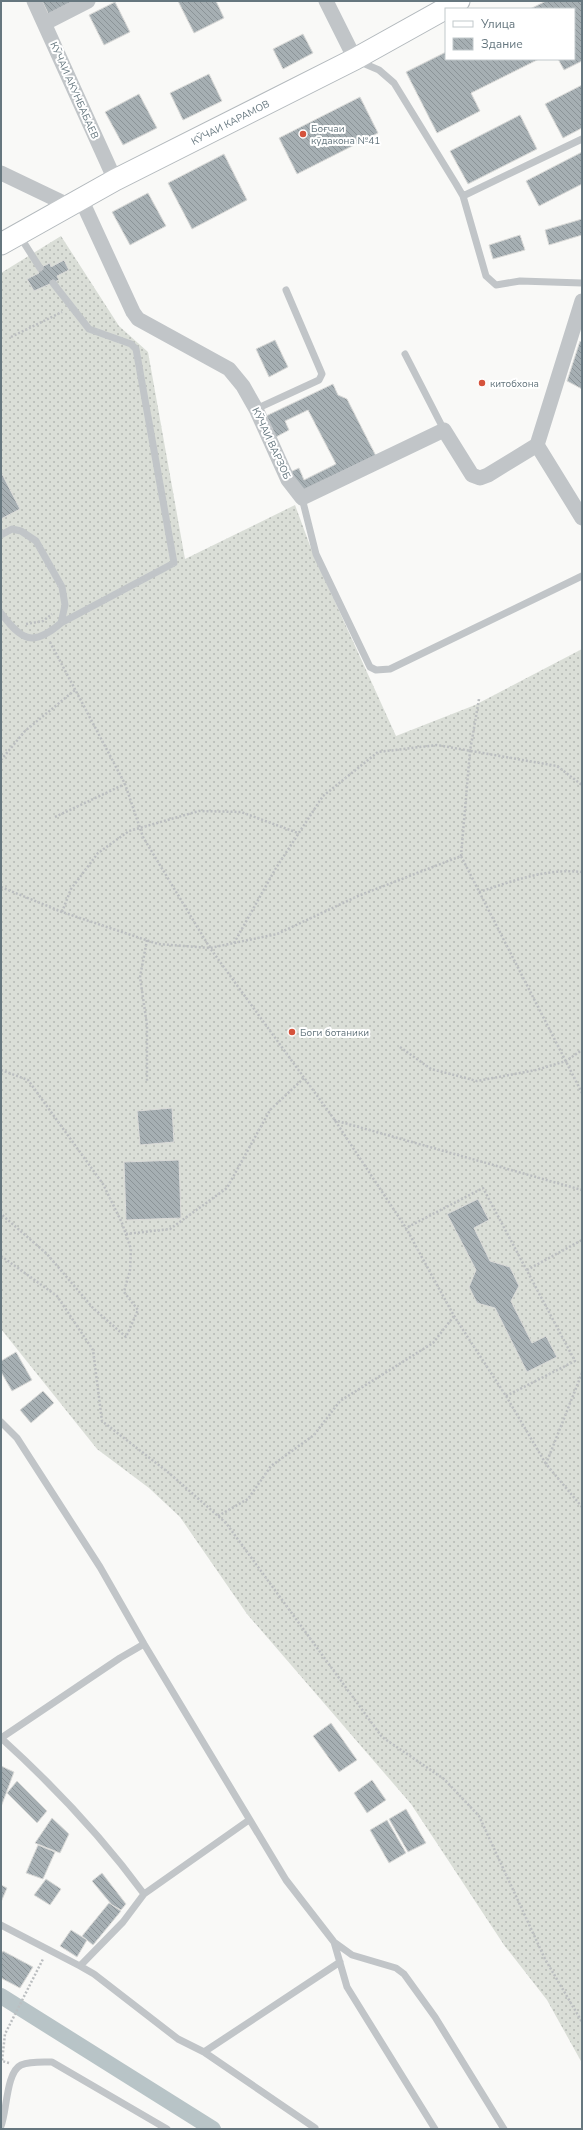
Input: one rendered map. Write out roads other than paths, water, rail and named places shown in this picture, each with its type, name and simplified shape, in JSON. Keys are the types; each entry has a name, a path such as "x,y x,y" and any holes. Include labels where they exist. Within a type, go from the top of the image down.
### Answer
{"main road":[{"name":"КӮЧАИ КАРАМОВ","path":"446,8 459,1"},
{"name":"КӮЧАИ КАРАМОВ","path":"10,239 115,180 355,59 445,9"}],"street":[{"name":"КӮЧАИ АКУНБАБАЕВ","path":"34,1 115,180"},
{"path":"45,23 88,1"},
{"path":"326,1 355,59"},
{"path":"1,173 76,202"},
{"name":"КӮЧАИ ВАРЗОБ","path":"76,202 138,319 229,369 243,386 256,409 288,480 302,498"},
{"path":"302,498 444,430 472,475 480,478 488,475 537,446 582,301"},
{"path":"537,446 582,518"}],"lane":[{"path":"355,59 379,70 394,82 463,196 486,276 492,282 496,284 520,281 582,283"},
{"path":"463,196 582,139"},
{"path":"10,239 40,268"},
{"path":"1,613 22,635 30,638 46,635 61,623 171,566 174,563 136,349 132,344 89,330 53,284"},
{"path":"256,409 319,380 322,374 286,290"},
{"path":"405,354 444,430"},
{"path":"302,498 316,554 370,667 376,670 390,669 582,576"},
{"path":"1,535 12,529 29,535 36,541 62,587 65,605 61,623"},
{"path":"1,1422 17,1438 100,1567 144,1644 286,1880 334,1942 352,1955 396,1968 404,1974 435,2017 504,2129"},
{"path":"144,1644 120,1658 1,1738 76,1810 120,1861 144,1894"},
{"path":"80,1966 123,1922 144,1894 249,1820"},
{"path":"1,1925 94,1974 178,2040 204,2052 315,2128"},
{"path":"334,1942 346,1987 436,2129"},
{"path":"204,2052 340,1962"},
{"path":"1,2126 13,2076 20,2066 33,2062 52,2062 168,2129"}],"waterway":[{"path":"1,1996 213,2129"}],"place":[{"name":"Боғчаи кӯдакона №41","path":"303,134"},
{"name":"китобхона","path":"482,383"},
{"name":"Боги ботаники","path":"292,1032"}]}
